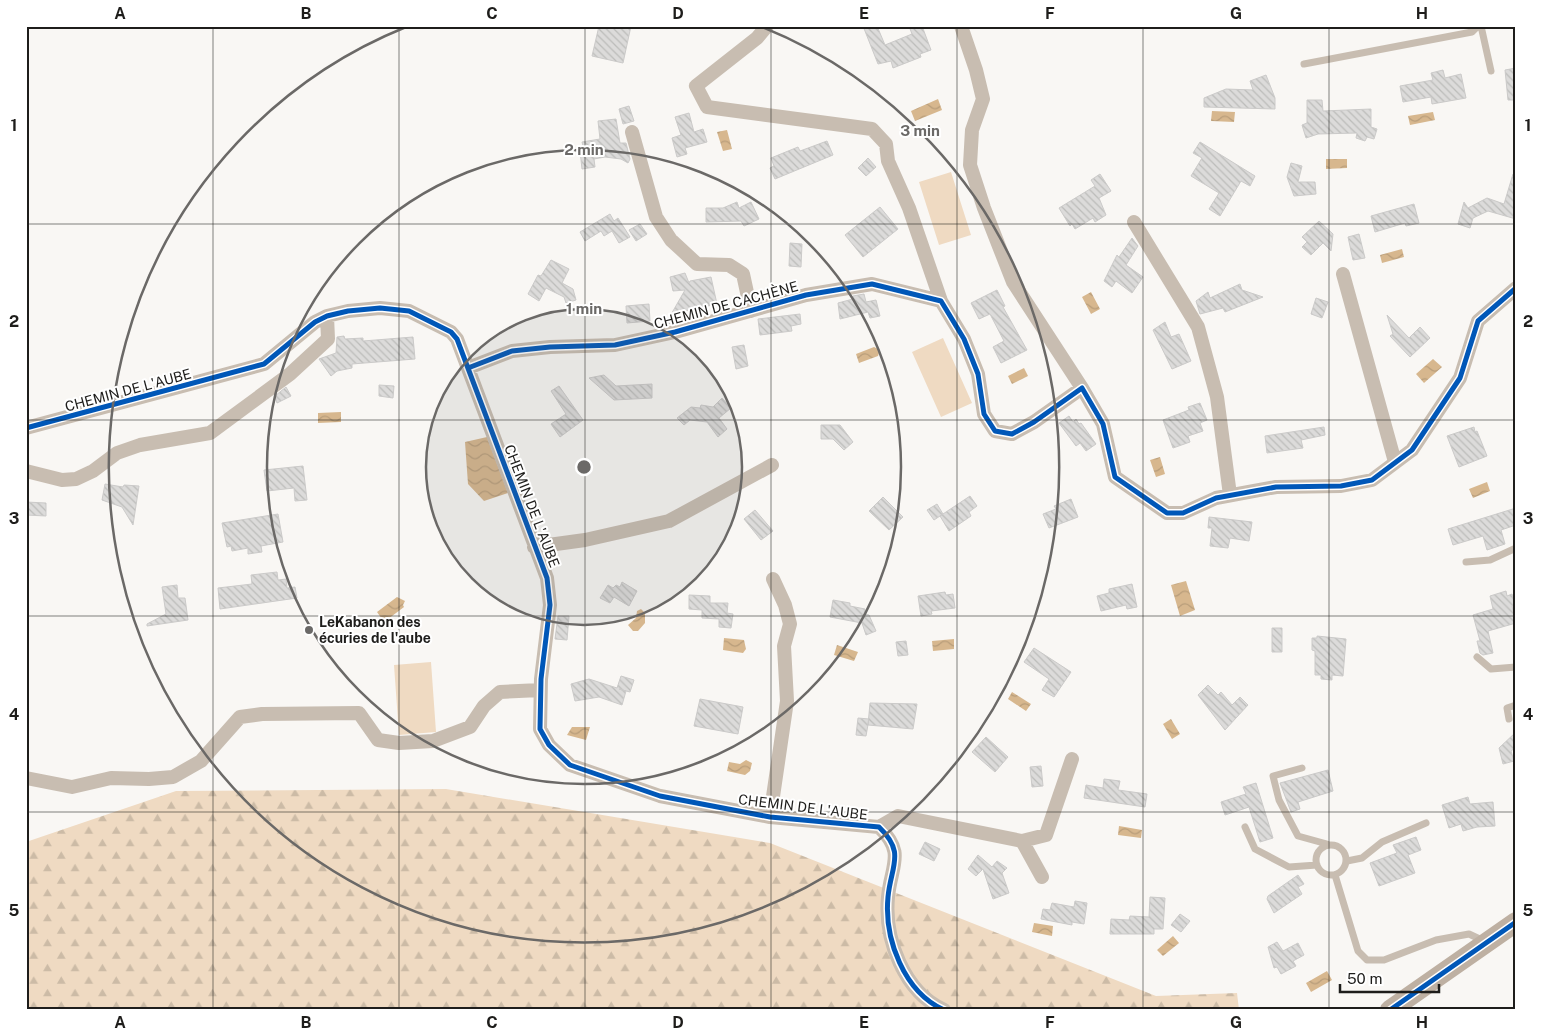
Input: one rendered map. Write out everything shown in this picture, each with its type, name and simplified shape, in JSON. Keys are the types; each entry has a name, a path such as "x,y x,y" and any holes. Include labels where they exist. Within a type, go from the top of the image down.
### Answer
{"main road":[{"path":"1390,1010 1516,922"}],"street":[{"path":"767,26 757,38 696,86 707,107 872,129 886,144 888,161 909,208 941,300 964,339 978,374 984,414 995,431 1012,434 1034,422 1082,388"},
{"path":"961,26 976,70 983,100 972,130 970,165 984,208 1013,282 1082,388 1103,424 1115,477 1167,513 1183,513 1216,498 1276,487 1340,486 1372,480 1412,450 1460,378 1478,320 1516,288"},
{"path":"632,132 656,217 671,240 697,264 729,265 743,274 751,311"},
{"path":"1134,222 1198,327 1216,397 1230,495"},
{"path":"1343,274 1395,462"},
{"name":"CHEMIN DE CACHÈNE","path":"468,368 512,351 550,346 615,345 675,332 806,295 872,284 941,300"},
{"name":"CHEMIN DE L'AUBE","path":"26,428 264,364 327,316 348,311 380,308 409,311 455,335 547,578 550,606 540,690 540,729 550,745 570,765 660,796 770,817 879,827 891,839 896,854 888,898 891,936 908,980 931,1004 944,1010"},
{"path":"26,471 62,480 76,479 92,472 117,453 140,445 210,433 290,374 328,339 327,316"},
{"path":"534,547 586,540 670,521 772,465"},
{"path":"770,817 788,701 784,646 790,624 785,605 773,579"},
{"path":"26,778 72,788 111,778 149,779 173,777 201,761 240,718 262,714 359,713 378,740 400,743 433,741 470,727 484,706 500,692 540,690"},
{"path":"879,827 898,816 1022,841 1046,835 1072,759"},
{"path":"1022,841 1042,877"}],"lane":[{"path":"1304,64 1472,32 1479,26 1491,72"},
{"path":"1466,562 1490,560 1516,548"},
{"path":"1477,657 1491,669 1516,667"},
{"path":"1509,719 1506,708 1516,705"},
{"path":"1302,768 1272,776 1279,800 1298,836 1337,845 1344,851 1347,861 1344,870 1335,875 1326,875 1317,865 1315,859 1319,850 1327,844"},
{"path":"1347,861 1362,858 1382,842 1426,823"},
{"path":"1245,827 1255,850 1289,867 1317,865"},
{"path":"1335,875 1358,951 1368,960 1384,960 1436,940 1469,934 1486,943"}],"green space":[{"path":"951,172 971,235 939,245 919,182"},
{"path":"943,338 972,403 941,417 912,352"},
{"path":"431,662 436,732 399,735 394,665"},
{"path":"446,789 770,843 1156,996 1237,993 1239,1010 26,1010 26,842 176,791"}],"water":[{"path":"938,99 942,110 915,121 911,111"},
{"path":"1212,111 1235,112 1234,122 1211,121"},
{"path":"1433,112 1435,120 1410,125 1408,116"},
{"path":"727,130 732,149 723,151 717,132"},
{"path":"1326,159 1347,159 1347,168 1326,169"},
{"path":"1402,249 1404,257 1382,263 1380,255"},
{"path":"1091,292 1100,309 1091,314 1082,297"},
{"path":"874,347 880,350 878,356 859,363 856,354"},
{"path":"1433,359 1442,367 1424,383 1416,374"},
{"path":"1024,368 1028,376 1012,384 1008,376"},
{"path":"341,412 341,422 318,423 318,413"},
{"path":"487,437 508,493 484,501 468,484 465,442"},
{"path":"1160,457 1165,474 1156,477 1150,460"},
{"path":"1487,482 1490,491 1473,498 1469,489"},
{"path":"1186,581 1195,610 1180,616 1171,585"},
{"path":"397,597 405,601 404,607 384,622 377,612"},
{"path":"641,609 645,613 645,623 638,631 633,631 628,625 636,618 637,611"},
{"path":"724,638 744,640 746,649 743,653 723,650"},
{"path":"954,639 954,649 933,651 932,641"},
{"path":"837,645 858,652 854,661 834,655"},
{"path":"1012,692 1031,704 1026,711 1008,699"},
{"path":"1171,719 1180,734 1172,739 1163,724"},
{"path":"572,727 590,727 586,740 567,735"},
{"path":"746,760 752,763 750,771 745,775 727,771 729,762 740,764"},
{"path":"1119,826 1142,830 1141,838 1118,835"},
{"path":"1034,923 1053,926 1052,936 1032,932"},
{"path":"1173,936 1179,943 1163,956 1157,950"},
{"path":"1327,971 1332,980 1311,992 1306,983"}],"building":[{"path":"599,26 631,26 623,63 592,56"},
{"path":"863,26 877,26 885,45 912,34 909,26 922,26 931,50 920,54 921,57 893,68 891,61 878,64"},
{"path":"1516,68 1516,100 1508,100 1505,70"},
{"path":"1443,70 1445,78 1461,74 1466,98 1432,104 1431,97 1403,102 1400,86 1433,80 1431,73"},
{"path":"1266,75 1275,98 1275,109 1204,107 1204,98 1226,89 1253,90 1250,81"},
{"path":"1307,100 1322,100 1323,111 1371,109 1371,127 1377,129 1374,139 1367,137 1365,141 1356,138 1357,133 1318,134 1306,138 1302,125 1307,123"},
{"path":"629,106 634,121 623,124 619,109"},
{"path":"689,113 694,132 703,129 707,142 685,148 687,154 677,157 672,138 681,135 675,117"},
{"path":"616,119 620,143 626,143 630,159 628,163 621,159 605,157 594,159 595,167 582,169 580,151 584,150 582,142 600,139 598,121"},
{"path":"827,141 833,155 775,179 770,168 774,166 771,158 798,147 800,151"},
{"path":"1200,142 1255,176 1250,186 1241,181 1220,216 1209,209 1219,193 1191,176 1202,158 1193,153"},
{"path":"868,158 876,167 866,176 858,168"},
{"path":"1291,163 1302,166 1298,182 1315,182 1316,194 1294,196 1287,177"},
{"path":"1100,174 1111,191 1099,198 1106,215 1095,222 1093,218 1075,229 1072,224 1070,226 1059,208 1095,186 1091,180"},
{"path":"1513,174 1516,174 1516,219 1488,211 1473,218 1470,228 1458,224 1464,202 1468,208 1487,198 1504,204"},
{"path":"737,202 739,208 751,202 759,219 744,226 741,221 706,222 706,208 723,208"},
{"path":"1414,204 1419,223 1406,226 1405,223 1375,232 1371,216"},
{"path":"880,207 898,229 863,257 845,235"},
{"path":"610,214 614,221 618,218 630,237 619,243 612,231 604,236 601,231 585,241 580,232"},
{"path":"1319,221 1333,234 1331,251 1323,243 1311,255 1302,247 1307,242 1302,237"},
{"path":"640,224 647,234 636,241 629,230"},
{"path":"1359,234 1365,258 1353,260 1348,237"},
{"path":"1132,238 1138,246 1126,265 1143,277 1132,293 1116,281 1112,287 1104,281 1117,255 1119,257"},
{"path":"790,243 802,244 801,267 789,266"},
{"path":"551,260 569,269 562,283 573,289 576,300 566,303 564,297 546,288 539,301 528,294 538,275 541,276"},
{"path":"685,273 689,283 690,281 711,277 717,304 685,311 687,318 665,325 685,290 673,291 670,277"},
{"path":"1240,284 1242,290 1263,297 1225,312 1223,308 1200,314 1196,301 1208,292 1210,298"},
{"path":"997,290 1005,306 1003,307 1027,350 1001,363 993,347 1004,341 990,314 979,319 971,303"},
{"path":"864,294 866,302 876,300 880,316 870,318 868,312 840,319 838,303 853,299 853,296"},
{"path":"1316,298 1328,302 1322,318 1311,314"},
{"path":"649,304 650,321 627,323 626,306"},
{"path":"800,314 801,324 791,326 792,331 760,335 758,319"},
{"path":"1387,315 1409,338 1420,327 1430,338 1410,357 1390,336 1393,334"},
{"path":"1165,322 1171,337 1179,334 1191,361 1172,369 1153,330"},
{"path":"344,336 345,339 363,338 363,341 413,337 415,359 352,364 352,368 337,371 331,376 319,359 336,353 337,337"},
{"path":"744,345 748,366 736,369 732,347"},
{"path":"604,375 616,386 652,384 652,398 614,400 589,378"},
{"path":"379,385 394,386 393,398 379,396"},
{"path":"559,386 583,420 560,437 551,424 566,414 551,391"},
{"path":"286,387 291,396 277,403 275,396"},
{"path":"722,398 731,408 719,418 727,429 718,437 707,422 690,420 684,425 677,418 691,407 700,408 701,405 713,407"},
{"path":"1200,403 1207,420 1200,423 1203,431 1188,436 1190,442 1173,448 1163,420 1189,410 1188,407"},
{"path":"1069,416 1073,422 1076,419 1079,424 1081,423 1096,444 1086,451 1080,443 1076,446 1059,423"},
{"path":"821,425 840,425 853,442 844,450 833,439 821,439"},
{"path":"1324,427 1325,435 1301,440 1303,448 1267,453 1265,436"},
{"path":"1474,427 1487,456 1459,467 1447,436"},
{"path":"303,466 307,500 295,501 294,488 267,491 264,470"},
{"path":"105,484 123,487 124,485 139,486 133,525 122,507 102,500"},
{"path":"970,496 977,506 969,512 971,516 949,531 940,516"},
{"path":"883,497 903,517 889,530 869,511"},
{"path":"1071,499 1078,517 1049,528 1043,514 1056,509 1054,506"},
{"path":"26,502 46,503 46,516 26,515"},
{"path":"937,504 943,514 934,520 927,510"},
{"path":"1516,508 1516,525 1501,530 1505,544 1487,550 1483,536 1453,545 1448,529"},
{"path":"755,510 773,531 761,540 744,519"},
{"path":"278,514 283,542 261,546 262,552 248,554 248,548 232,551 231,546 227,547 222,523"},
{"path":"1209,517 1252,522 1249,541 1230,538 1228,548 1210,546 1212,528 1208,528"},
{"path":"277,572 278,580 286,579 287,588 295,587 297,598 220,609 218,588 252,584 251,575"},
{"path":"622,582 637,591 629,606 614,597 610,603 600,598 608,585 613,588 616,585 620,587"},
{"path":"1132,584 1137,607 1127,609 1126,605 1101,611 1097,596 1109,593 1109,589"},
{"path":"177,585 178,598 185,598 188,620 147,626 147,624 166,614 162,587"},
{"path":"1506,591 1507,596 1512,594 1515,606 1512,606 1516,623 1488,631 1493,653 1483,655 1480,653 1477,641 1480,641 1473,615 1493,609 1490,596"},
{"path":"945,592 946,595 953,594 955,608 931,611 932,614 921,616 918,596"},
{"path":"689,595 710,596 710,603 728,603 727,613 733,614 731,628 719,627 719,619 702,618 702,610 689,609"},
{"path":"833,600 850,603 850,606 865,609 864,614 869,615 876,631 866,635 862,623 830,617"},
{"path":"558,616 569,616 567,640 555,639"},
{"path":"1272,628 1282,628 1282,652 1272,652"},
{"path":"1317,636 1346,639 1343,676 1332,675 1332,680 1321,679 1321,675 1315,675 1315,651 1312,650 1312,638 1317,638"},
{"path":"906,641 908,655 898,656 896,642"},
{"path":"1034,648 1071,672 1054,697 1042,690 1049,679 1024,662"},
{"path":"621,676 634,680 630,692 619,689 626,691 622,705 599,697 575,701 571,684 589,679 617,688"},
{"path":"1208,685 1218,695 1221,692 1232,705 1240,697 1248,705 1225,730 1198,695"},
{"path":"700,699 743,707 738,734 694,726"},
{"path":"870,703 917,704 913,729 868,725"},
{"path":"858,718 869,719 866,736 856,735"},
{"path":"1516,732 1516,747 1511,751 1514,761 1503,764 1499,748"},
{"path":"986,737 1008,757 995,772 972,752"},
{"path":"1041,766 1043,786 1032,787 1030,767"},
{"path":"1328,770 1333,791 1298,802 1300,809 1291,812 1280,783"},
{"path":"1104,779 1120,781 1118,790 1147,794 1145,807 1084,798 1086,785 1103,788"},
{"path":"1256,783 1273,838 1260,842 1249,807 1225,815 1221,802 1246,794 1243,787"},
{"path":"1468,797 1470,804 1493,802 1495,826 1477,827 1463,831 1461,824 1449,828 1442,805"},
{"path":"1416,837 1421,850 1408,855 1415,873 1379,886 1370,863 1397,853 1393,845"},
{"path":"925,842 940,849 934,861 919,854"},
{"path":"978,855 992,867 997,861 1007,868 1002,873 1009,893 993,899 983,869 976,876 968,869"},
{"path":"1298,875 1304,884 1298,887 1302,894 1274,913 1267,899 1268,896"},
{"path":"1150,897 1165,898 1163,929 1154,929 1154,934 1110,934 1111,919 1129,920 1130,916 1149,917"},
{"path":"1075,901 1087,903 1084,924 1072,922 1072,925 1041,919 1043,909 1050,910 1052,903 1074,907"},
{"path":"1180,914 1190,921 1181,932 1171,925"},
{"path":"1277,942 1283,951 1298,943 1304,955 1293,961 1296,966 1281,974 1277,967 1274,968 1268,947"}],"cycle path":[{"path":"468,368 512,351 550,347 615,345 675,332 806,295 872,284 941,301 964,339 978,374 984,414 995,431 1012,434 1034,422 1082,388 1103,424 1115,477 1167,513 1183,513 1216,498 1276,487 1341,486 1372,480 1412,450 1460,378 1478,321 1516,288"},
{"path":"26,428 264,364 315,322 327,316 348,311 380,308 409,311 451,332 457,339 547,578 550,605 541,679 540,729 549,745 570,765 660,796 770,817 879,827 887,836 895,852 888,897 889,930 893,946 908,977 918,991 930,1002 944,1010"},
{"path":"1390,1010 1516,922"}],"place":[{"name":"LeKabanon des écuries de l'aube","path":"309,630"}]}
